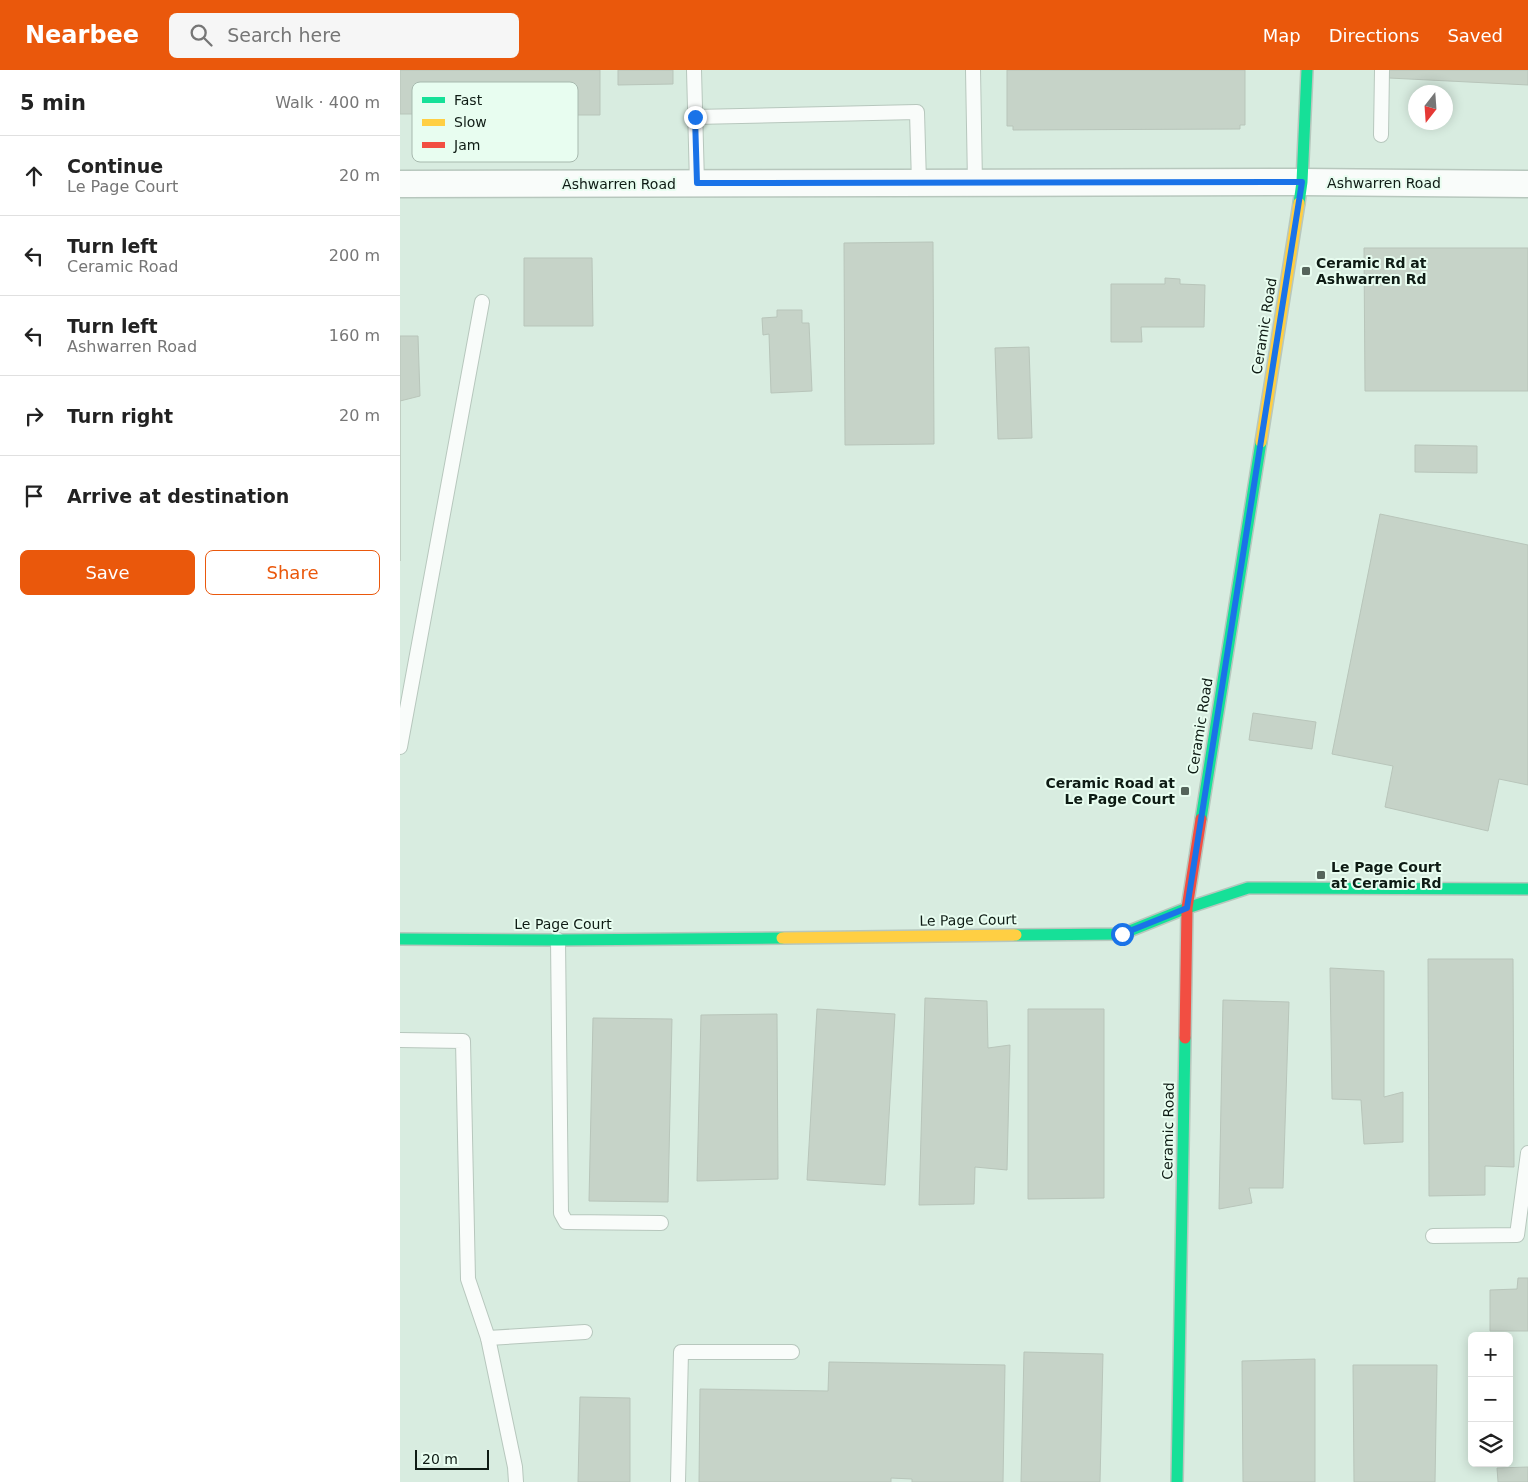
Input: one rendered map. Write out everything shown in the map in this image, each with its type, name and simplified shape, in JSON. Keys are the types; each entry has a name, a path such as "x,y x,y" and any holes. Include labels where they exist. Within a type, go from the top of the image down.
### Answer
{"street":[{"name":"Ceramic Road","path":"1177,1482 1187,908 1302,182 1307,70"},
{"name":"Ashwarren Road","path":"400,184 1302,182 1528,184"},
{"name":"Le Page Court","path":"400,939 558,940 1122,934 1187,908 1248,888 1528,889"}],"lane":[{"path":"694,70 697,183"},
{"path":"973,70 975,183"},
{"path":"1381,135 1382,70"},
{"path":"695,117 917,112 919,183"},
{"path":"400,747 482,302"},
{"path":"558,940 561,1213 566,1222 661,1223"},
{"path":"400,1040 463,1040 468,1278 488,1338 515,1467 516,1482"},
{"path":"1433,1236 1517,1235 1528,1153"},
{"path":"488,1338 585,1332"},
{"path":"678,1482 681,1352 792,1352"}],"building":[{"path":"400,70 600,70 600,115 578,115 578,82 412,82 412,114 400,114"},
{"path":"618,70 673,70 673,84 618,85"},
{"path":"1007,70 1245,70 1245,125 1240,125 1240,129 1013,130 1013,126 1007,126"},
{"path":"1389,70 1528,70 1528,85 1389,78"},
{"path":"933,242 934,444 845,445 844,243"},
{"path":"1364,248 1528,248 1528,391 1365,391"},
{"path":"524,258 592,258 593,326 524,326"},
{"path":"1165,278 1180,279 1180,284 1205,285 1204,327 1141,327 1142,342 1111,342 1111,284 1165,284"},
{"path":"777,310 802,310 802,323 809,323 812,391 771,393 769,334 763,335 762,318 777,317"},
{"path":"400,336 418,336 420,396 400,401"},
{"path":"1029,347 1032,438 998,439 995,348"},
{"path":"1415,445 1477,446 1477,473 1415,472"},
{"path":"1380,514 1528,545 1528,785 1499,779 1488,831 1385,807 1393,766 1332,754"},
{"path":"1253,713 1316,722 1312,749 1249,740"},
{"path":"1428,959 1513,959 1514,1167 1485,1166 1485,1195 1429,1196"},
{"path":"1330,968 1384,971 1384,1097 1403,1092 1403,1142 1364,1144 1361,1100 1332,1099"},
{"path":"925,998 987,1001 988,1048 1010,1045 1007,1170 975,1167 974,1204 919,1205"},
{"path":"1223,1000 1289,1002 1283,1188 1249,1188 1252,1203 1219,1209"},
{"path":"817,1009 895,1014 885,1185 807,1180"},
{"path":"1028,1009 1104,1009 1104,1198 1028,1199"},
{"path":"777,1014 778,1179 697,1181 701,1015"},
{"path":"593,1018 672,1019 668,1202 589,1201"},
{"path":"1518,1278 1528,1278 1528,1331 1490,1331 1490,1290 1517,1289"},
{"path":"1024,1352 1103,1354 1100,1482 1021,1482"},
{"path":"1315,1359 1315,1482 1243,1482 1242,1361"},
{"path":"829,1362 1005,1365 1003,1482 912,1482 912,1479 891,1478 891,1482 699,1482 700,1389 828,1391"},
{"path":"1353,1365 1437,1365 1435,1482 1354,1482"},
{"path":"580,1397 630,1398 630,1482 578,1482"},
{"path":"1528,1467 1528,1482 1498,1482 1497,1468"}],"traffic: fast":[{"path":"1299,203 1302,182 1307,70"},
{"path":"1201,819 1261,442"},
{"path":"1016,935 1122,934 1187,908 1248,888 1528,889"},
{"path":"400,939 782,938"},
{"path":"1177,1482 1185,1038"}],"traffic: slow":[{"path":"1261,442 1299,203"},
{"path":"782,938 1016,935"}],"traffic: jam":[{"path":"1185,1038 1187,908 1201,819"}],"place":[{"name":"Ceramic Rd at Ashwarren Rd","path":"1306,271"},
{"name":"Ceramic Road at Le Page Court","path":"1185,791"},
{"name":"Le Page Court at Ceramic Rd","path":"1321,875"}],"route":[{"path":"695,117 697,183 1302,182 1187,908 1122,934"}]}
